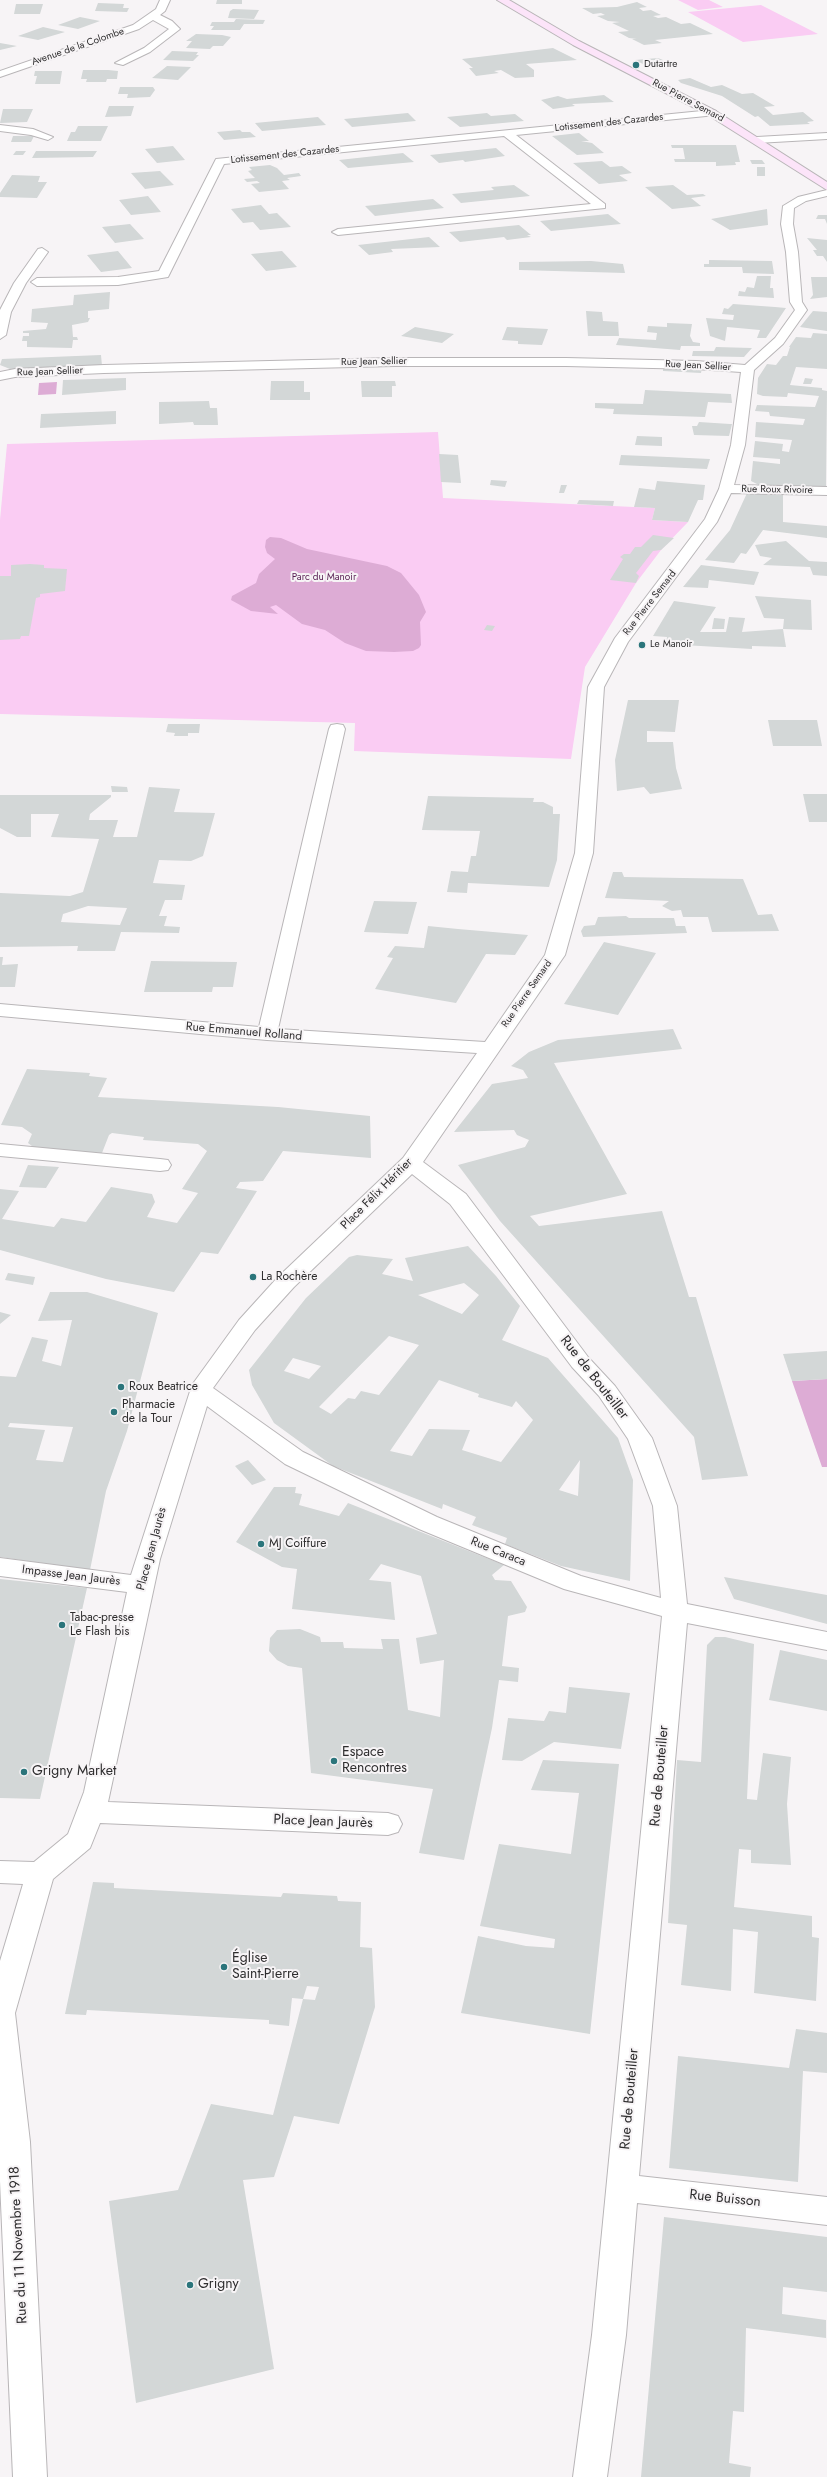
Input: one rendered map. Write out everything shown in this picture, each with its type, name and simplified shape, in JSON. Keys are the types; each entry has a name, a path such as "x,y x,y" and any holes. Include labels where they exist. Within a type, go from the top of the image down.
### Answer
{"main road":[{"name":"Rue Pierre Semard","path":"502,0 576,43 712,113 757,140 827,187"}],"street":[{"name":"Avenue de la Colombe","path":"3,71 136,27 160,11 165,0"},
{"path":"120,63 147,50 175,29 169,23 153,16"},
{"name":"Lotissement des Cazardes","path":"37,282 118,281 164,274 220,161 712,113"},
{"path":"0,128 33,132 48,137"},
{"path":"338,232 601,206 506,133"},
{"path":"757,140 827,136"},
{"path":"748,369 778,341 801,310 796,302 787,224 789,206 802,199 827,193"},
{"path":"0,335 5,312 20,282 42,252"},
{"name":"Rue Jean Sellier","path":"0,376 15,373 89,370 394,362 574,362 696,365 748,369"},
{"name":"Rue Pierre Semard","path":"489,1048 555,955 584,853 596,687 621,641 712,519 726,489 738,445 748,369"},
{"name":"Rue Roux Rivoire","path":"726,489 827,490"},
{"path":"267,1034 337,729"},
{"name":"Rue Emmanuel Rolland","path":"0,1010 267,1034 489,1048"},
{"name":"Place Félix Héritier","path":"247,1325 286,1282 411,1163 489,1048"},
{"path":"0,1150 160,1165"},
{"name":"Rue de Bouteiller","path":"411,1163 458,1199 580,1362 608,1391 640,1438 665,1506 675,1611 629,2097 623,2188 609,2335 590,2477"},
{"name":"Place Jean Jaurès","path":"40,1873 80,1840 98,1792 146,1559 200,1390 247,1325"},
{"name":"Rue Caraca","path":"200,1390 294,1458 428,1523 573,1583 675,1611 827,1641"},
{"name":"Impasse Jean Jaurès","path":"0,1567 141,1585"},
{"name":"Place Jean Jaurès","path":"90,1812 388,1824"},
{"path":"0,1872 40,1873"},
{"name":"Rue du 11 Novembre 1918","path":"30,2477 14,2142 0,2013 40,1873"},
{"name":"Rue Buisson","path":"623,2188 827,2210"}],"green space":[{"path":"678,0 709,0 723,7 698,10"},
{"path":"761,5 818,34 743,42 688,12"},
{"name":"Parc du Manoir","path":"438,432 443,498 655,508 652,520 688,522 661,550 636,583 585,667 571,759 354,751 355,723 0,714 0,520 7,444"}],"shaded area":[{"path":"57,382 56,394 38,395 39,383"},
{"path":"270,537 281,538 307,549 387,566 401,573 419,595 426,612 420,622 421,645 419,648 413,651 366,651 345,643 325,630 302,624 276,605 270,607 278,614 251,611 231,600 232,596 256,583 259,574 275,559 267,553 265,547 266,540"},
{"path":"827,1379 827,1467 822,1467 792,1381"}],"building":[{"path":"217,0 242,0 242,4 216,4"},
{"path":"637,2 647,7 639,8 643,11 651,10 661,15 653,16 658,18 666,17 681,24 690,23 713,34 655,40 662,43 644,45 632,39 637,39 629,38 618,32 629,31 612,23 620,22 608,21 597,16 605,15 601,13 593,14 582,8 617,7"},
{"path":"98,3 124,4 123,8 129,8 127,12 95,11"},
{"path":"16,4 43,4 40,14 14,14"},
{"path":"233,9 259,10 254,19 228,18 230,11"},
{"path":"80,17 100,21 78,29 58,25"},
{"path":"236,19 265,20 263,24 244,24 240,30 211,30 214,26 210,26 212,22 234,22"},
{"path":"43,27 65,32 38,40 18,36"},
{"path":"196,34 222,35 231,37 223,46 213,46 210,49 186,48 192,41 186,41"},
{"path":"0,43 17,46 0,50"},
{"path":"553,48 577,60 526,64 534,70 534,77 515,78 501,70 494,71 499,73 476,76 469,68 473,68 462,59"},
{"path":"172,51 198,52 196,55 199,55 193,61 163,60"},
{"path":"658,58 675,65 653,69 635,60"},
{"path":"167,66 191,67 178,80 152,78"},
{"path":"83,70 118,71 117,79 107,79 106,82 86,82 87,79 81,79"},
{"path":"35,71 62,71 60,84 35,84 37,76 34,76"},
{"path":"690,78 711,87 722,85 742,94 753,93 775,106 764,107 773,115 803,112 814,121 807,122 810,124 770,126 758,116 755,117 722,96 681,83 678,80"},
{"path":"120,87 153,87 155,90 150,97 127,98 128,94 118,94"},
{"path":"604,95 614,102 572,104 575,106 553,109 541,100 558,96 567,99"},
{"path":"109,106 134,106 131,116 105,117"},
{"path":"3,109 33,109 27,122 0,123"},
{"path":"408,113 416,121 352,127 344,119"},
{"path":"487,113 491,116 515,114 524,121 460,127 447,117"},
{"path":"318,117 326,125 262,131 255,123"},
{"path":"78,126 108,126 101,141 67,141 71,132 75,132"},
{"path":"240,130 242,132 250,132 256,137 224,140 217,132"},
{"path":"579,133 589,141 581,141 592,143 604,153 577,155 552,136"},
{"path":"13,136 34,136 31,142 11,142"},
{"path":"671,145 736,145 740,162 735,162 736,165 716,166 716,162 675,162 674,159 685,159 683,148 672,148"},
{"path":"173,146 185,160 157,163 145,149"},
{"path":"496,148 505,156 465,162 463,160 439,163 430,155"},
{"path":"16,151 26,151 23,155 13,155"},
{"path":"36,151 97,151 93,157 32,158"},
{"path":"403,153 414,162 348,168 339,160"},
{"path":"750,160 762,160 765,164 752,164"},
{"path":"602,161 610,167 622,166 632,173 619,175 628,181 599,184 573,163"},
{"path":"270,165 277,168 284,175 299,173 301,176 287,178 290,180 282,181 289,189 259,192 251,184 260,183 257,181 247,182 244,179 255,178 248,171 252,170 249,167"},
{"path":"757,167 765,167 765,176 757,176"},
{"path":"160,171 174,185 145,189 131,173"},
{"path":"12,175 40,176 38,182 47,182 37,198 0,197 0,193"},
{"path":"514,185 530,196 461,203 452,194 494,190 491,187"},
{"path":"673,185 687,195 703,194 706,196 691,198 701,206 672,209 645,187"},
{"path":"148,196 161,212 131,215 119,200"},
{"path":"433,199 444,208 375,216 365,206"},
{"path":"261,205 269,214 277,213 291,227 260,230 253,222 243,223 231,209"},
{"path":"767,209 768,225 730,230 711,219"},
{"path":"608,214 621,224 551,231 540,221"},
{"path":"818,215 827,215 827,224 825,219 816,219"},
{"path":"130,224 144,239 115,243 102,227"},
{"path":"519,225 531,235 527,235 531,237 507,240 504,237 460,242 449,232"},
{"path":"429,237 440,247 391,249 393,252 369,255 358,245"},
{"path":"807,238 827,240 827,262 823,256 817,256 813,250 817,250"},
{"path":"118,251 132,268 101,272 87,255"},
{"path":"282,251 297,267 266,271 251,254"},
{"path":"709,260 772,261 774,274 743,273 742,267 704,267 704,264 709,264"},
{"path":"591,261 623,264 625,273 519,270 519,262"},
{"path":"757,276 771,276 770,288 773,288 774,298 738,296 739,291 745,292 747,287 754,288"},
{"path":"811,277 827,277 827,297 810,299 813,295"},
{"path":"110,292 109,309 88,311 88,318 90,318 88,322 72,325 73,337 77,337 78,340 73,340 72,348 27,347 27,341 22,341 23,336 29,336 29,333 23,333 23,331 46,329 48,323 31,322 32,309 73,305 74,295"},
{"path":"733,304 786,308 766,338 757,338 760,330 727,327 725,341 710,336 706,318 733,320 734,315 722,314 724,308 728,309"},
{"path":"586,311 602,312 603,321 618,322 619,336 588,336"},
{"path":"813,311 827,312 827,331 800,327"},
{"path":"667,323 692,324 690,336 693,342 700,343 700,346 681,346 680,350 616,345 619,338 656,340 657,333 647,332 648,326 667,327"},
{"path":"415,327 454,334 442,343 401,336"},
{"path":"507,327 548,329 542,345 518,344 518,341 502,340"},
{"path":"813,333 827,334 827,369 796,367 790,385 822,388 822,390 827,391 826,487 761,486 751,481 753,461 780,464 780,459 753,457 755,441 783,444 782,451 789,452 792,440 755,437 756,422 803,425 805,419 770,416 769,412 755,411 757,405 815,407 819,396 788,393 787,397 763,396 757,394 758,378 767,364 776,365 783,356 787,356 789,347 796,337 811,338"},
{"path":"716,347 752,348 744,357 692,356 693,351 714,351"},
{"path":"101,355 102,366 10,369 0,365 2,359"},
{"path":"663,367 702,368 701,373 663,371"},
{"path":"126,378 126,390 62,395 63,380"},
{"path":"805,378 813,379 811,384 803,384"},
{"path":"271,381 304,381 304,392 310,392 310,400 270,400"},
{"path":"361,381 395,381 396,386 392,386 392,397 362,397"},
{"path":"645,390 731,394 732,403 708,402 705,417 613,414 614,409 595,408 595,403 643,404"},
{"path":"209,401 210,408 217,408 218,425 194,425 193,422 159,424 159,402"},
{"path":"116,411 116,424 40,428 41,414"},
{"path":"699,422 732,424 729,436 694,435 692,426 697,426"},
{"path":"637,436 662,437 662,446 635,445"},
{"path":"439,454 458,455 461,483 441,482"},
{"path":"621,455 710,459 707,469 619,465"},
{"path":"491,480 507,481 505,487 490,485"},
{"path":"657,481 705,485 703,500 698,500 688,522 652,520 655,508 634,507 639,488 655,490"},
{"path":"561,485 567,485 564,493 559,493"},
{"path":"783,492 783,522 827,526 827,538 763,530 746,554 741,553 734,563 705,560 730,530 747,493"},
{"path":"579,500 614,501 613,506 577,504"},
{"path":"653,535 674,538 661,550 653,551 636,573 639,576 636,583 610,580 623,559 620,557 624,554 630,554 635,547 641,547"},
{"path":"786,541 809,561 827,562 827,576 813,575 810,567 763,565 772,558 760,556 755,545"},
{"path":"11,565 44,565 44,568 67,569 65,591 40,594 40,597 36,598 29,636 21,636 20,639 0,640 0,576 11,576"},
{"path":"701,565 759,572 754,585 709,580 708,588 683,587"},
{"path":"755,596 811,600 812,630 783,629 784,619 764,618"},
{"path":"674,601 716,607 700,632 726,632 729,617 745,618 742,632 783,629 786,647 752,646 752,649 666,644 667,637 653,636"},
{"path":"714,618 725,619 724,629 712,629"},
{"path":"487,625 495,626 492,631 484,630"},
{"path":"628,700 679,700 675,732 647,731 647,742 673,742 676,768 682,789 650,794 644,787 617,791 615,760"},
{"path":"768,720 817,720 822,746 773,746"},
{"path":"168,724 200,724 199,733 188,733 188,736 174,736 175,733 166,732"},
{"path":"111,786 127,787 128,792 112,792"},
{"path":"149,787 180,789 174,812 215,813 203,856 191,861 159,860 153,883 185,885 182,900 165,900 159,916 167,916 164,926 180,927 179,933 121,932 115,951 77,951 78,946 0,947 0,893 70,896 83,892 99,839 51,837 59,814 31,814 31,837 17,837 0,828 0,795 111,795 111,797 90,814 89,820 118,820 113,837 137,837","holes":["88,906 127,908 120,925 61,922 63,914"]},
{"path":"803,794 827,794 827,822 809,822"},
{"path":"428,796 534,798 533,802 543,802 553,807 553,814 560,814 557,860 549,887 468,883 467,893 447,892 451,871 468,872 471,856 476,856 480,831 422,830"},
{"path":"613,872 622,872 624,877 743,879 758,915 772,914 779,931 712,932 708,917 683,917 681,910 672,911 662,906 669,901 605,898"},
{"path":"374,901 417,902 408,934 364,932"},
{"path":"626,916 629,918 674,918 676,926 685,926 687,933 583,937 581,931 584,926 595,925 598,917"},
{"path":"428,926 528,935 515,955 486,954 456,1003 375,989 393,958 387,957 395,946 424,948"},
{"path":"604,942 656,953 618,1015 564,1004"},
{"path":"0,957 3,957 2,965 18,964 15,987 0,987"},
{"path":"151,961 237,962 233,987 213,987 212,992 144,992"},
{"path":"673,1029 682,1049 554,1063 627,1194 530,1216 539,1226 662,1211 689,1297 696,1297 748,1476 702,1480 694,1437 500,1221 458,1165 525,1147 529,1140 517,1135 514,1130 454,1132 492,1084 528,1078 523,1070 511,1066 529,1052 558,1040"},
{"path":"27,1069 90,1073 89,1076 107,1078 98,1097 278,1107 370,1116 371,1158 283,1151 263,1181 240,1182 236,1188 257,1191 218,1254 201,1252 174,1292 106,1279 0,1250 0,1189 19,1191 2,1219 54,1227 61,1218 86,1222 111,1187 152,1194 155,1202 147,1217 177,1223 198,1193 182,1189 207,1151 198,1144 143,1140 144,1137 112,1133 109,1135 102,1153 36,1149 28,1143 32,1134 22,1127 1,1125"},
{"path":"28,1165 59,1167 46,1188 19,1187"},
{"path":"468,1246 496,1276 520,1306 502,1340 548,1358 618,1438 633,1480 630,1581 561,1566 505,1544 507,1538 472,1525 476,1517 443,1504 442,1509 333,1466 274,1423 252,1385 249,1370 306,1298 349,1257 357,1255 393,1259 382,1274 413,1281 405,1258","holes":["464,1283 479,1295 462,1314 418,1295","389,1336 419,1345 379,1395 361,1391 355,1399 348,1398 331,1414 319,1407","293,1358 321,1366 309,1379 284,1371","439,1380 479,1394 478,1397 512,1407 516,1401 533,1420 501,1462 462,1450 470,1430 429,1429 412,1456 390,1451","580,1460 578,1496 559,1490"]},
{"path":"8,1273 35,1277 33,1285 5,1280"},
{"path":"50,1292 87,1292 158,1313 127,1431 106,1491 90,1570 0,1557 0,1376 16,1377 32,1337 48,1340 42,1361 61,1366 72,1320 38,1321","holes":["10,1423 73,1427 63,1462 36,1460 45,1430 8,1427"]},
{"path":"0,1312 11,1315 0,1324"},
{"path":"827,1351 827,1379 792,1381 783,1354"},
{"path":"248,1460 266,1480 252,1485 235,1466"},
{"path":"274,1487 296,1487 295,1493 302,1494 299,1505 339,1516 348,1503 504,1565 492,1575 495,1580 511,1581 527,1607 525,1612 508,1616 502,1666 519,1668 518,1682 499,1680 492,1728 464,1860 419,1853 433,1789 311,1773 302,1668 288,1666 277,1660 269,1651 270,1638 277,1630 300,1629 320,1637 321,1642 343,1642 344,1648 383,1649 381,1639 399,1639 408,1710 440,1717 444,1660 420,1664 416,1638 437,1634 421,1576 381,1564 369,1580 391,1582 395,1620 292,1609 297,1569 282,1567 236,1542"},
{"path":"724,1577 827,1595 827,1624 734,1599"},
{"path":"0,1579 87,1588 40,1799 0,1798"},
{"path":"715,1637 725,1637 754,1644 747,1799 757,1800 763,1753 791,1757 787,1804 791,1865 751,1863 751,1850 739,1849 734,1907 812,1916 812,1937 819,1938 816,2001 754,1993 758,1932 733,1929 731,1991 681,1985 687,1925 668,1923 677,1760 701,1762 707,1645"},
{"path":"780,1650 827,1660 827,1711 769,1700"},
{"path":"569,1687 630,1693 621,1749 554,1742 522,1761 502,1760 508,1718 544,1721 549,1711 566,1713"},
{"path":"543,1760 619,1764 590,2034 461,2013 478,1936 526,1946 554,1948 555,1939 480,1926 499,1844 571,1854 579,1793 531,1790"},
{"path":"93,1882 114,1883 114,1888 281,1897 283,1893 337,1896 338,1901 361,1902 360,1947 372,1948 375,2007 339,2124 294,2116 274,2177 243,2180 274,2369 136,2403 109,2201 178,2190 211,2104 273,2115 303,1999 292,1998 289,2026 269,2024 269,2020 87,2010 86,2015 65,2014","holes":["307,1986 319,1987 315,2000 303,1999"]},
{"path":"796,2029 827,2033 827,2073 803,2071 798,2182 669,2168 678,2056 789,2068"},
{"path":"664,2217 827,2237 827,2292 783,2287 782,2314 826,2320 826,2338 746,2328 744,2412 733,2411 729,2463 751,2467 750,2477 641,2477"}],"place":[{"name":"Dutartre","path":"636,65"},
{"name":"Le Manoir","path":"642,645"},
{"name":"La Rochère","path":"253,1277"},
{"name":"Roux Beatrice","path":"121,1387"},
{"name":"Pharmacie de la Tour","path":"114,1412"},
{"name":"MJ Coiffure","path":"261,1544"},
{"name":"Tabac-presse Le Flash bis","path":"62,1625"},
{"name":"Espace Rencontres","path":"334,1761"},
{"name":"Grigny Market","path":"24,1772"},
{"name":"Église Saint-Pierre","path":"224,1967"},
{"name":"Grigny","path":"190,2285"}]}
